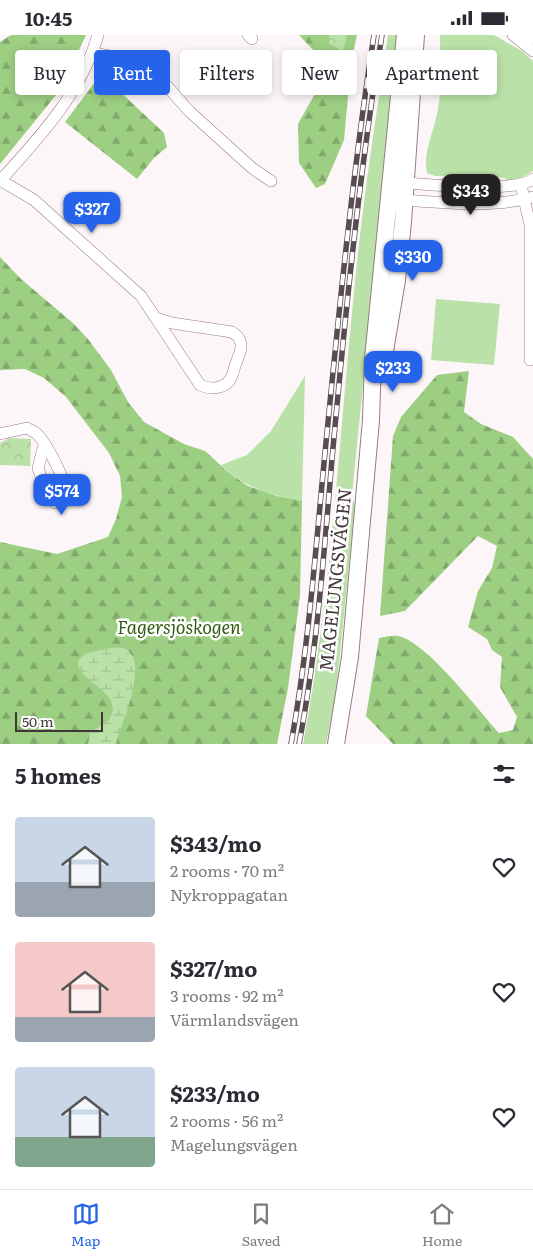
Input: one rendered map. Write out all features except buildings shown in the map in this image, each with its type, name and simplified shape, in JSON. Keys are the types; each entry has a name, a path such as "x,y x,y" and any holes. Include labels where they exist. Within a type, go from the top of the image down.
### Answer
{"main road":[{"name":"MAGELUNGSVÄGEN","path":"336,744 350,657 371,420 374,359 398,199 405,35"},
{"name":"MAGELUNGSVÄGEN","path":"399,182 416,35"}],"street":[{"path":"98,35 93,53 74,91 56,117 0,181 34,200 141,296 156,319 200,385 212,388 222,386 229,381 240,353 239,337 232,332 156,319"},
{"path":"513,35 533,51"},
{"path":"526,35 533,38"},
{"path":"93,53 137,61 167,86 189,111 252,168 271,181"},
{"path":"399,182 508,187 521,185 533,179"},
{"path":"521,185 529,198 530,360"},
{"path":"398,199 456,203 510,202 529,198"},
{"path":"0,434 26,428 38,435 44,445"}],"green space":[{"path":"11,35 86,35 79,50 15,50 15,95 56,95 0,164 0,42"},
{"path":"299,35 357,35 354,50 313,50"},
{"path":"329,35 347,35 343,50 329,44"},
{"path":"388,35 398,35 396,50 386,50"},
{"path":"440,35 494,35 522,51 533,61 533,171 519,179 506,182 505,178 483,175 435,176 427,173 427,149 436,117 439,95 497,95 497,50 440,50"},
{"path":"94,83 94,95 123,95 164,133 167,147 154,158 137,179 65,122"},
{"path":"314,95 348,95 344,140 325,184 316,188 299,163 298,124"},
{"path":"379,95 392,95 352,495 355,506 336,693 326,744 303,744 313,687 328,572 358,251"},
{"name":"Fagersjöskogen","path":"0,257 21,279 73,323 88,339 111,370 128,402 144,422 184,444 205,451 228,472 248,486 277,496 302,501 300,595 288,688 277,744 0,744 0,542 57,554 108,537 116,519 122,497 120,476 109,453 66,397 44,378 25,369 0,370"},
{"path":"436,299 500,304 494,365 431,360"},
{"path":"469,371 464,412 481,424 513,437 533,459 533,744 393,744 366,716 379,638 398,636 410,641 423,650 452,678 499,733 513,730 517,717 500,687 502,657 492,650 487,639 468,627 478,591 492,568 497,546 478,536 405,611 380,616 393,436 401,417 437,375"},
{"path":"305,376 302,501 279,496 249,485 221,465 247,455 271,431"},
{"path":"9,438 31,439 30,466 0,465 0,443"},
{"path":"111,648 125,649 133,657 135,681 132,695 116,744 88,744 90,733 109,720 113,710 108,697 80,670 78,664 80,658 87,653"}],"railway":[{"path":"291,744 307,639 346,249 374,35"},
{"path":"299,744 311,673 319,602 353,246 366,140 382,35"}]}
